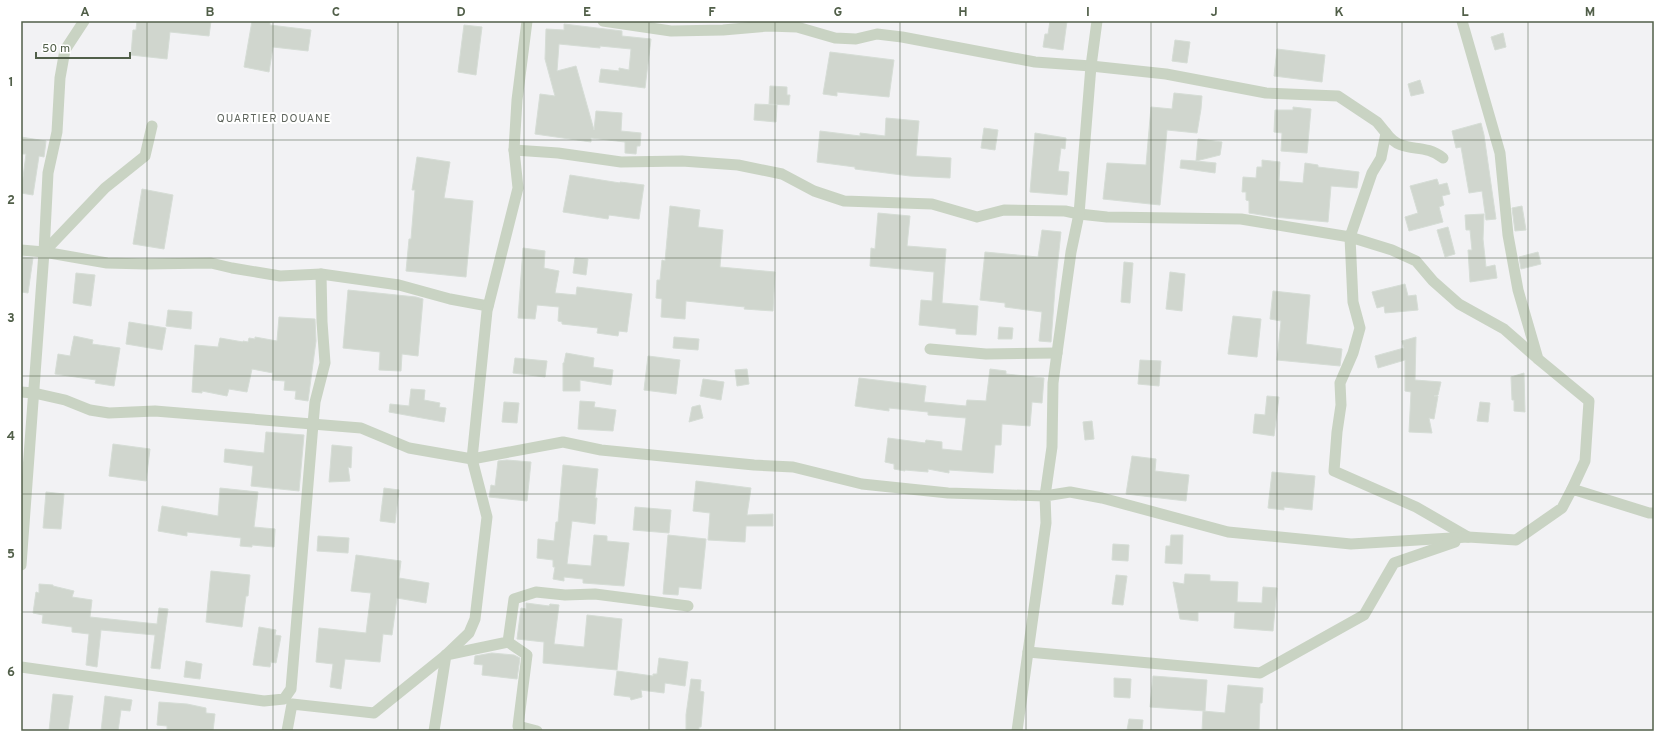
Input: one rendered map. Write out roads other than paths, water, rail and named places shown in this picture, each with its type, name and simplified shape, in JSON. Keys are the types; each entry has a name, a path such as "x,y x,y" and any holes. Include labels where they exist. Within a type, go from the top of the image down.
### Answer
{"street":[{"path":"21,565 44,252 48,173 57,132 60,78 65,50 84,21"},
{"path":"287,731 292,704 374,713 446,655 469,633 475,619 487,517 472,459 488,306 518,188 514,150 517,100 527,21"},
{"path":"603,21 671,31 723,30 768,26 797,27 835,38 856,39 877,34 902,37 1035,62 1166,74 1266,93 1338,96 1377,122 1391,140 1399,146 1435,152 1443,158"},
{"path":"1017,731 1046,523 1045,496 1052,447 1053,383 1071,252 1079,214 1091,66 1097,21"},
{"path":"1462,21 1500,153 1508,235 1518,290 1538,359"},
{"path":"44,252 105,188 145,156 152,126"},
{"path":"1386,133 1381,158 1372,172 1350,237 1353,302 1360,328 1353,353 1340,383 1341,405 1334,470 1416,507 1468,537"},
{"path":"21,392 34,393 65,400 90,410 109,413 155,410 361,428 409,448 472,459 563,442 608,451 754,465 793,466 870,485 948,493 1045,496 1070,492 1102,498 1228,532 1343,543 1468,537 1516,540 1562,508 1585,461 1589,401 1504,329 1459,304 1433,281 1416,261 1392,250 1350,237 1241,219 1114,217 1079,214 1065,211 1004,210 977,217 932,204 844,201 814,191 782,174 738,165 682,161 621,162 558,152 514,150"},
{"path":"21,250 44,252 107,263 146,264 211,262 232,268 280,276 321,274 399,285 450,300 488,306"},
{"path":"21,667 264,701 284,699 291,689 315,402 325,363 321,274"},
{"path":"930,350 986,354 1057,354"},
{"path":"1572,489 1649,513 1654,513"},
{"path":"1028,652 1260,673 1364,615 1394,563 1468,537"},
{"path":"508,642 514,599 536,592 565,595 595,594 688,606"},
{"path":"446,655 508,642 527,655 518,726 537,731"},
{"path":"434,731 446,655"}],"district":[{"name":"QUARTIER DOUANE","path":"274,118"}]}
